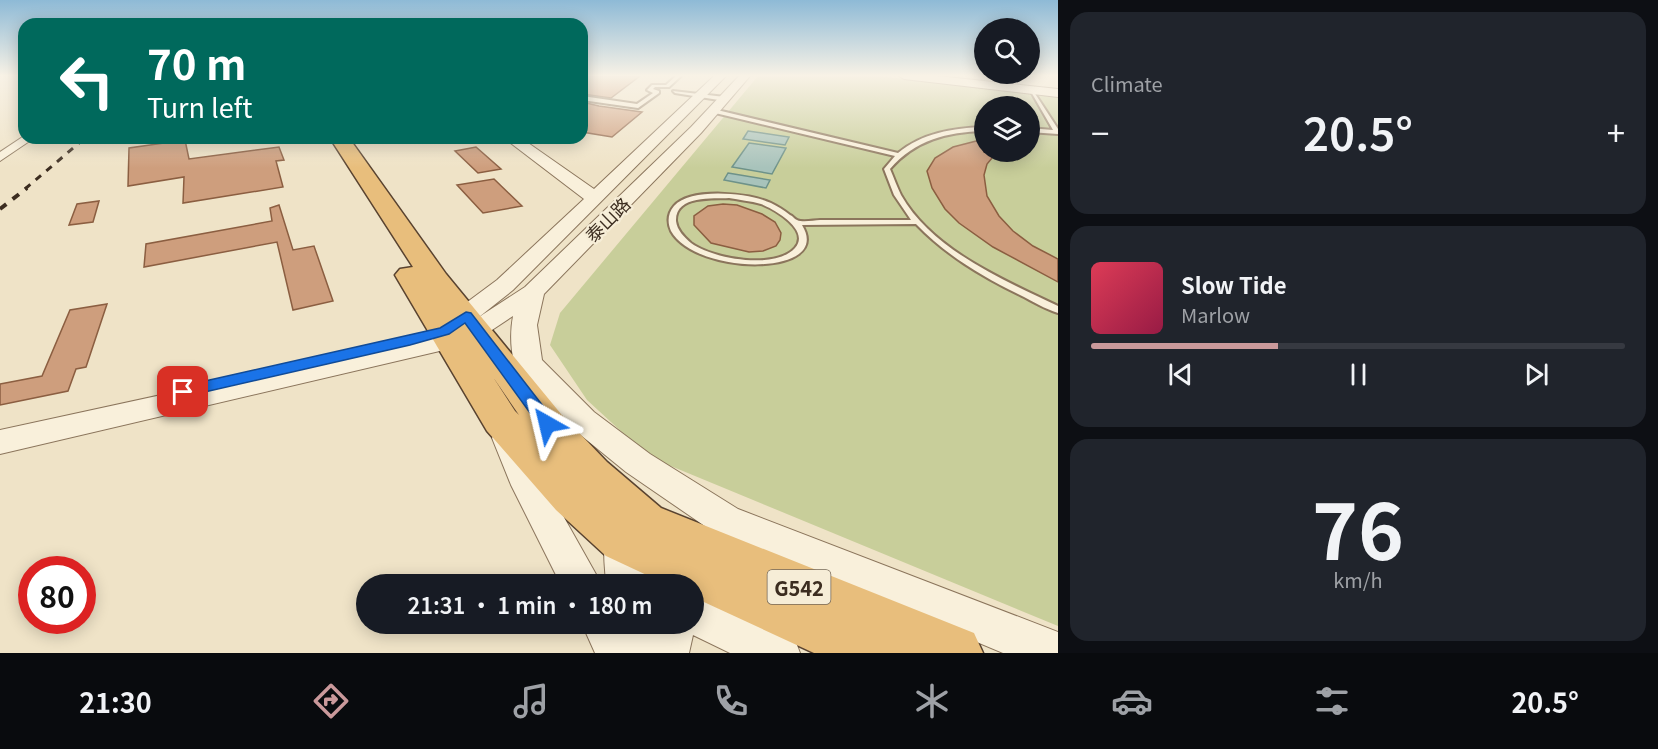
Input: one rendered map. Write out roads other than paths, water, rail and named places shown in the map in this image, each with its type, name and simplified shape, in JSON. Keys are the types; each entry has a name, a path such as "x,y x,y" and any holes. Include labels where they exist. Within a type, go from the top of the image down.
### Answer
{"highway":[{"name":"G542","path":"329,144 460,329 591,474 631,549 954,653"},
{"name":"G542","path":"343,144 436,280 501,421 572,497 631,549 705,602 878,653"}],"street":[{"name":"泰山路","path":"460,329 689,106"},
{"name":"泰山路","path":"460,329 533,292 718,106"},
{"path":"0,157 19,144"},
{"path":"519,144 594,198"},
{"path":"533,292 523,320 523,338 547,424"},
{"path":"0,431 365,352 460,329"},
{"path":"0,442 363,362 460,329"},
{"path":"529,363 583,420 638,463 725,519 1056,653"},
{"path":"501,421 528,485 576,574"},
{"path":"705,602 778,653"},
{"path":"619,634 640,647 659,634"}],"lane":[{"path":"724,106 897,155"},
{"path":"1042,106 1057,132"},
{"path":"974,130 946,133 921,141 897,155 887,169 893,189 917,222 960,257 1058,310"},
{"path":"1040,131 1057,132"},
{"path":"796,223 803,241 800,249 788,257 772,262 748,262 696,249 674,228 672,217 680,205 691,200 729,196 764,203 796,223 917,222"}],"water":[{"path":"748,131 789,137 785,145 743,139"},
{"path":"749,143 786,148 772,174 732,167"},
{"path":"728,173 770,180 766,188 724,180"}],"railway":[{"path":"25,189 78,144"},
{"path":"0,209 27,188"}]}
